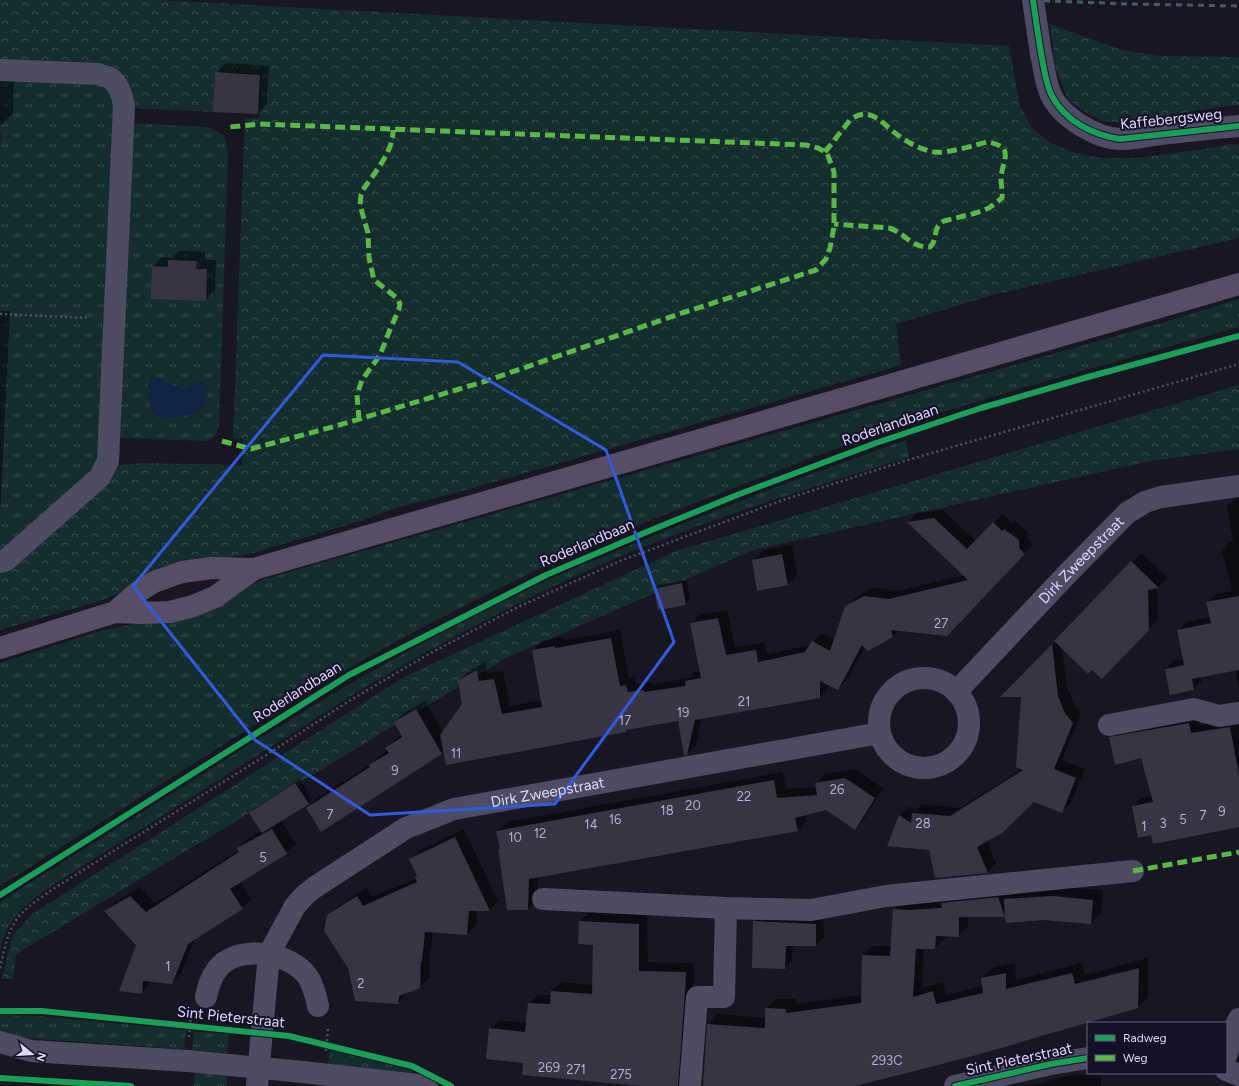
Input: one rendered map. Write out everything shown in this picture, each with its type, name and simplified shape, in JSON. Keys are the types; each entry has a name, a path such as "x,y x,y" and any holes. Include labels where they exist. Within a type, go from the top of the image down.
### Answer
{"main road":[{"path":"115,612 138,592 154,582 182,572 212,568 254,569 1239,284"},
{"path":"0,648 115,612 170,612 193,606 215,597 254,569"}],"street":[{"name":"Kaffebergsweg","path":"1033,0 1041,54 1046,80 1051,95 1064,112 1082,126 1094,132 1120,139 1239,126"},
{"path":"0,70 98,74 110,78 117,86 122,96 124,112 108,461 100,477 5,561 0,562"},
{"name":"Dirk Zweepstraat","path":"956,692 1127,513 1145,502 1156,499 1239,486"},
{"path":"916,678 931,678 945,683 961,697 968,711 968,734 962,747 957,754 946,763 931,768 909,766 896,758 890,753 882,740 880,733 879,718 882,704 891,692 902,683 916,678"},
{"path":"1109,726 1194,709 1219,716 1239,712"},
{"name":"Dirk Zweepstraat","path":"258,1077 269,954 295,906 304,895 406,828 454,809 880,733"},
{"path":"543,899 726,908 811,910 886,896 1133,870"},
{"path":"690,1086 697,997 724,997 726,908"},
{"path":"206,997 209,983 216,970 228,960 240,954 269,954 287,960 302,970 309,978 318,1006"},
{"path":"1227,1053 1234,1029 1239,1019"},
{"path":"0,1042 31,1051 188,1061 258,1077 323,1074 427,1086"},
{"path":"0,1056 31,1051"},
{"name":"Sint Pieterstraat","path":"955,1086 1044,1065 1087,1058"},
{"path":"1227,1070 1239,1075"}],"path":[{"path":"0,314 114,319"},
{"path":"318,1006 330,1013 323,1074"},
{"path":"320,1043 334,1046"}],"highlighted area":[{"path":"323,355 458,362 606,450 674,642 555,804 370,815 255,740 133,586"}],"green space":[{"path":"0,0 157,0 1009,46 1020,106 1032,128 1051,143 1072,152 1100,158 1137,158 1232,144 1239,145 1239,238 996,294 896,324 901,365 459,492 399,507 363,520 250,554 156,571 117,594 103,600 0,630 0,571 13,567 114,473 117,465 143,463 242,465 243,439 233,438 245,118 259,118 261,74 215,72 213,112 131,108 129,86 0,61"},
{"path":"1049,24 1122,50 1160,56 1239,57 1239,105 1122,123 1103,121 1075,105 1067,97 1056,70 1052,52 1054,52"},
{"path":"0,78 89,81 104,87 111,95 114,104 100,453 94,470 0,554 1,133"},
{"path":"130,123 211,128 224,136 228,155 218,430 216,434 208,441 118,438","holes":["152,378 156,378 185,391 196,382 206,386 206,394 203,405 192,413 178,417 165,418 159,416 152,409 148,388 149,382"]},
{"path":"1239,299 1239,327 1011,391 876,433 589,544 551,561 545,566 408,635 335,676 275,712 0,886 0,663 104,630 134,624 162,623 265,579 1165,322"},
{"path":"1239,385 1239,449 1150,461 753,550 506,658 16,954 13,979 2,979 12,937 31,915 404,677 676,551"},
{"path":"906,440 909,457 759,505 648,545 549,588 426,652 365,687 48,888 17,914 7,929 0,950 0,902 236,753 348,685 435,636 551,578 784,484"},
{"path":"0,1015 39,1016 186,1030 184,1049 0,1035"},
{"path":"194,1031 229,1034 227,1053 192,1050"},
{"path":"330,1050 411,1069 413,1072 328,1064"},
{"path":"195,1073 227,1076 227,1086 194,1086"}],"water":[{"path":"152,378 156,378 185,391 197,382 201,383 206,388 207,398 202,406 182,417 171,418 161,416 153,411 150,401 148,386"}],"building":[{"path":"215,72 260,75 258,114 213,112"},
{"path":"168,260 197,261 196,269 207,269 206,301 151,299 152,266 168,267"},
{"path":"934,518 967,549 993,522 1002,531 1004,529 1019,540 1019,548 1025,554 947,636 891,630 893,637 868,651 862,645 838,690 820,681 820,698 695,720 687,755 684,755 678,721 446,765 440,735 462,704 458,681 477,670 479,681 494,679 502,714 542,707 532,650 555,646 555,648 611,638 620,686 626,685 628,692 644,690 644,692 686,686 685,681 701,678 690,623 718,618 726,655 756,650 758,662 805,652 812,641 830,651 845,606 864,596 889,599 968,580 907,522"},
{"path":"782,554 788,585 757,591 752,560"},
{"path":"1131,561 1159,588 1148,590 1149,630 1102,679 1092,670 1088,674 1054,641"},
{"path":"682,583 686,605 658,610 654,589"},
{"path":"1239,596 1239,670 1192,679 1194,690 1170,695 1165,669 1184,665 1177,630 1211,623 1206,602"},
{"path":"1052,644 1058,696 1065,713 1073,723 1054,769 1076,778 1062,813 1034,802 1002,833 977,847 988,873 935,878 929,850 887,846 899,815 911,823 912,813 950,816 1023,770 1016,767 1021,697 1000,697"},
{"path":"416,709 442,754 321,832 306,808 389,753 385,748 402,737 394,722"},
{"path":"1189,723 1191,733 1230,727 1239,775 1239,827 1153,844 1151,835 1138,838 1132,806 1153,802 1141,758 1115,765 1109,737"},
{"path":"845,778 875,798 855,830 826,810 795,818 798,831 529,879 528,910 507,910 498,849 500,849 496,831 774,780 777,798 817,795 815,783"},
{"path":"295,783 309,804 262,833 249,813"},
{"path":"272,829 287,854 230,889 243,909 188,944 172,984 143,981 142,994 119,991 136,945 104,911 130,896 146,912 239,852 237,848"},
{"path":"455,837 490,911 469,911 467,935 425,932 421,961 420,988 399,996 398,1004 355,1001 348,968 324,931 327,915 357,896 363,906 417,882 415,877 417,876 409,859"},
{"path":"1054,896 1093,900 1091,924 1043,920 1006,923 1004,899"},
{"path":"998,897 1005,917 959,917 959,937 936,936 935,949 916,949 913,997 933,991 936,1004 983,993 981,978 1006,973 1006,989 1072,973 1075,984 1139,968 1138,1008 973,1056 855,1086 703,1086 707,1024 765,1028 765,1008 786,1009 786,1013 861,1003 862,955 890,956 893,909 909,910 942,908 941,903"},
{"path":"579,921 639,924 639,971 686,972 678,1086 641,1086 522,1075 523,1063 486,1059 489,1028 525,1032 528,1003 550,1004 551,991 592,994 593,945 578,944"},
{"path":"753,921 816,924 816,946 786,946 785,969 752,968"}],"railway":[{"path":"1022,0 1239,6"}],"marked path":[{"path":"825,152 850,120 863,114 880,120 895,133 913,145 929,151 946,152 988,142 997,144 1005,151 1005,161 1001,179 1002,198 989,208 944,221 936,230 933,244 930,247 918,245 889,228 834,224"},
{"path":"222,441 251,449 336,426 486,381 682,313 816,270 826,259 830,248 834,227 834,172 827,153 818,148 806,145 260,124 229,127"},
{"path":"359,420 357,395 362,380 380,355 400,304 397,298 374,280 369,258 368,233 360,205 363,190 387,154 393,130"},
{"path":"1133,871 1239,852"}],"cycle path":[{"path":"1033,0 1045,76 1049,89 1058,105 1072,120 1100,134 1120,139 1239,126"},
{"name":"Roderlandbaan","path":"0,895 349,675 546,575 737,495 876,443 981,408 1239,336"},
{"path":"0,1011 42,1011 289,1036 412,1066 451,1086"},
{"path":"955,1086 1051,1064 1087,1058"},
{"path":"0,1078 131,1086"}]}
